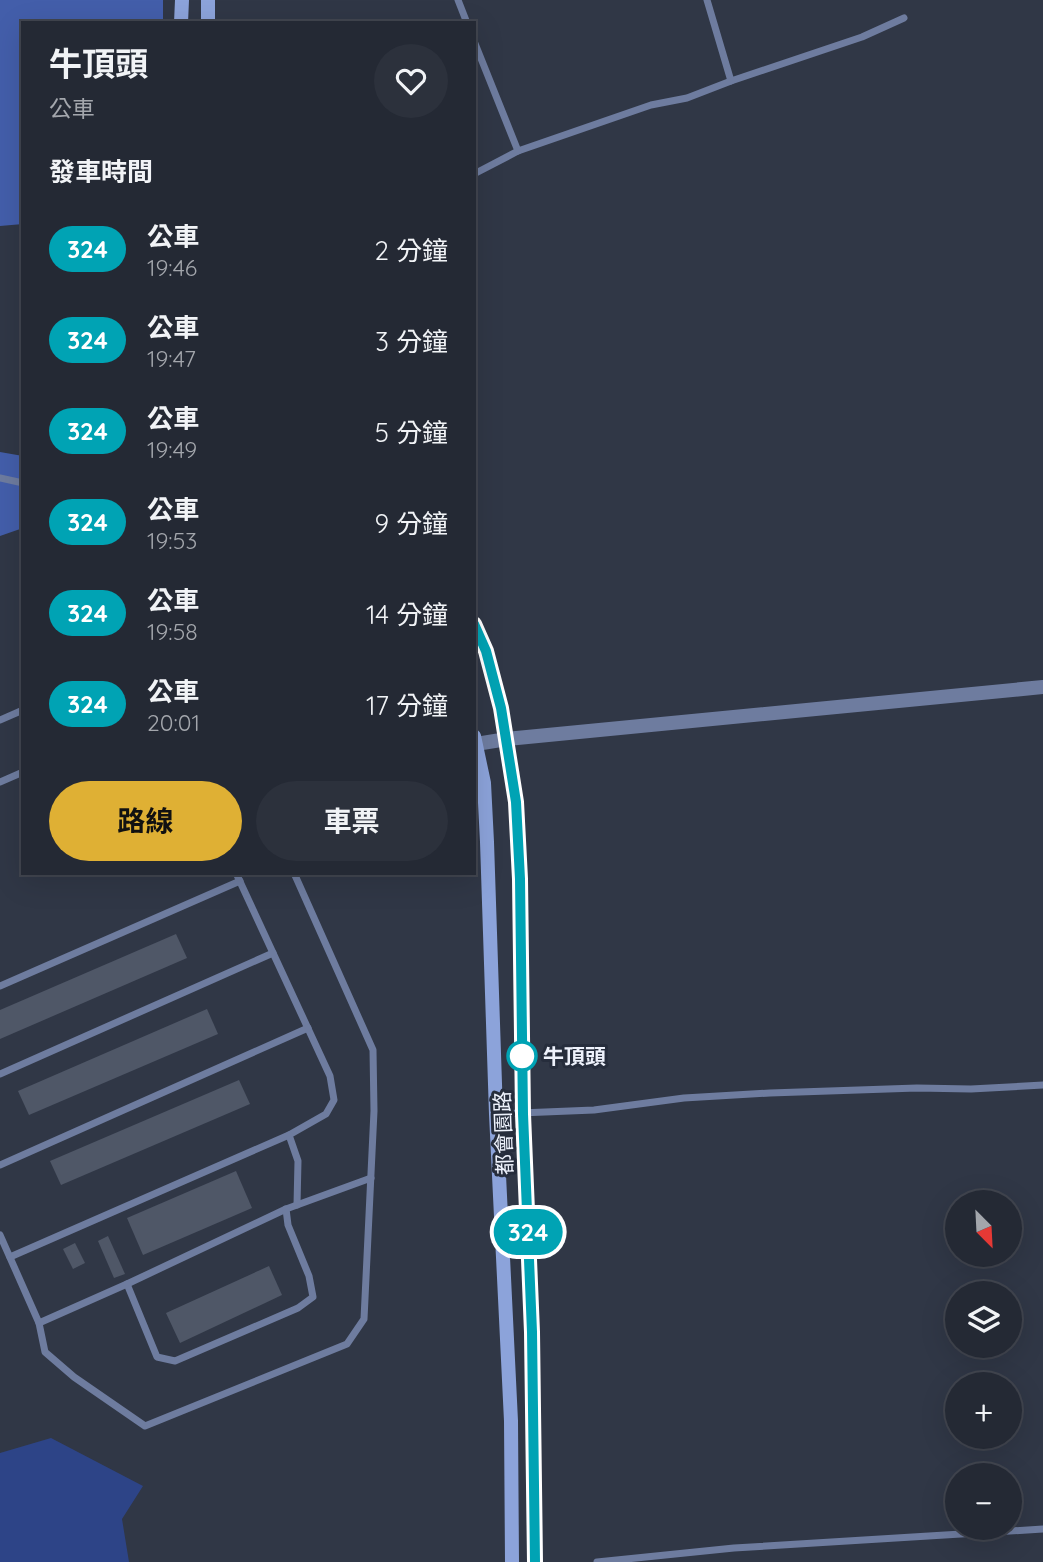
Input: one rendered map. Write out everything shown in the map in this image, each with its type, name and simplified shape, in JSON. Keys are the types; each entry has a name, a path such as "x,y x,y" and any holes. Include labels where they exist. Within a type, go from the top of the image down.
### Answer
{"street":[{"path":"181,21 182,0"},
{"path":"208,0 208,21"},
{"name":"都會園路","path":"476,628 486,651 501,708 516,802 520,879 523,1114 532,1332 535,1562"},
{"path":"476,740 1043,687"},
{"name":"都會園路","path":"476,745 484,783 511,1421 512,1562"}],"lane":[{"path":"458,0 466,21"},
{"path":"707,0 731,81"},
{"path":"476,173 518,151 651,106 687,98 862,37 904,18"},
{"path":"476,46 518,151"},
{"path":"0,478 21,483"},
{"path":"0,720 21,711"},
{"path":"0,782 21,773"},
{"path":"0,1235 39,1322 45,1352 74,1377 145,1426 347,1344 364,1319 374,1111 373,1049 295,875"},
{"path":"0,986 238,877 330,1076 334,1100 326,1114 289,1135 10,1256"},
{"path":"0,1074 273,953"},
{"path":"0,1166 308,1028"},
{"path":"496,1114 594,1110 684,1098 771,1093 1043,1085"},
{"path":"289,1135 298,1161 298,1205"},
{"path":"39,1322 286,1209 371,1178"},
{"path":"127,1284 157,1357 175,1361 298,1308 313,1297 309,1276 288,1225 286,1209"},
{"path":"597,1562 734,1548 1043,1529"}],"shaded area":[{"path":"0,0 163,0 163,21 21,21 21,224 0,226"},
{"path":"0,452 21,456 21,529 0,536"},
{"path":"51,1438 143,1486 122,1519 129,1562 0,1562 0,1453"}],"building":[{"path":"176,934 187,958 0,1039 0,1010"},
{"path":"207,1009 218,1034 29,1115 18,1091"},
{"path":"239,1080 250,1104 61,1185 50,1161"},
{"path":"236,1171 252,1208 143,1255 127,1218"},
{"path":"108,1236 125,1274 114,1278 98,1241"},
{"path":"75,1243 85,1263 73,1269 63,1249"},
{"path":"269,1266 282,1295 180,1343 166,1313"}],"bus line":[{"name":"324","path":"476,628 486,651 501,708 516,802 520,879 523,1114 532,1332 535,1562"}],"place":[{"name":"牛頂頭","path":"522,1056"}]}
